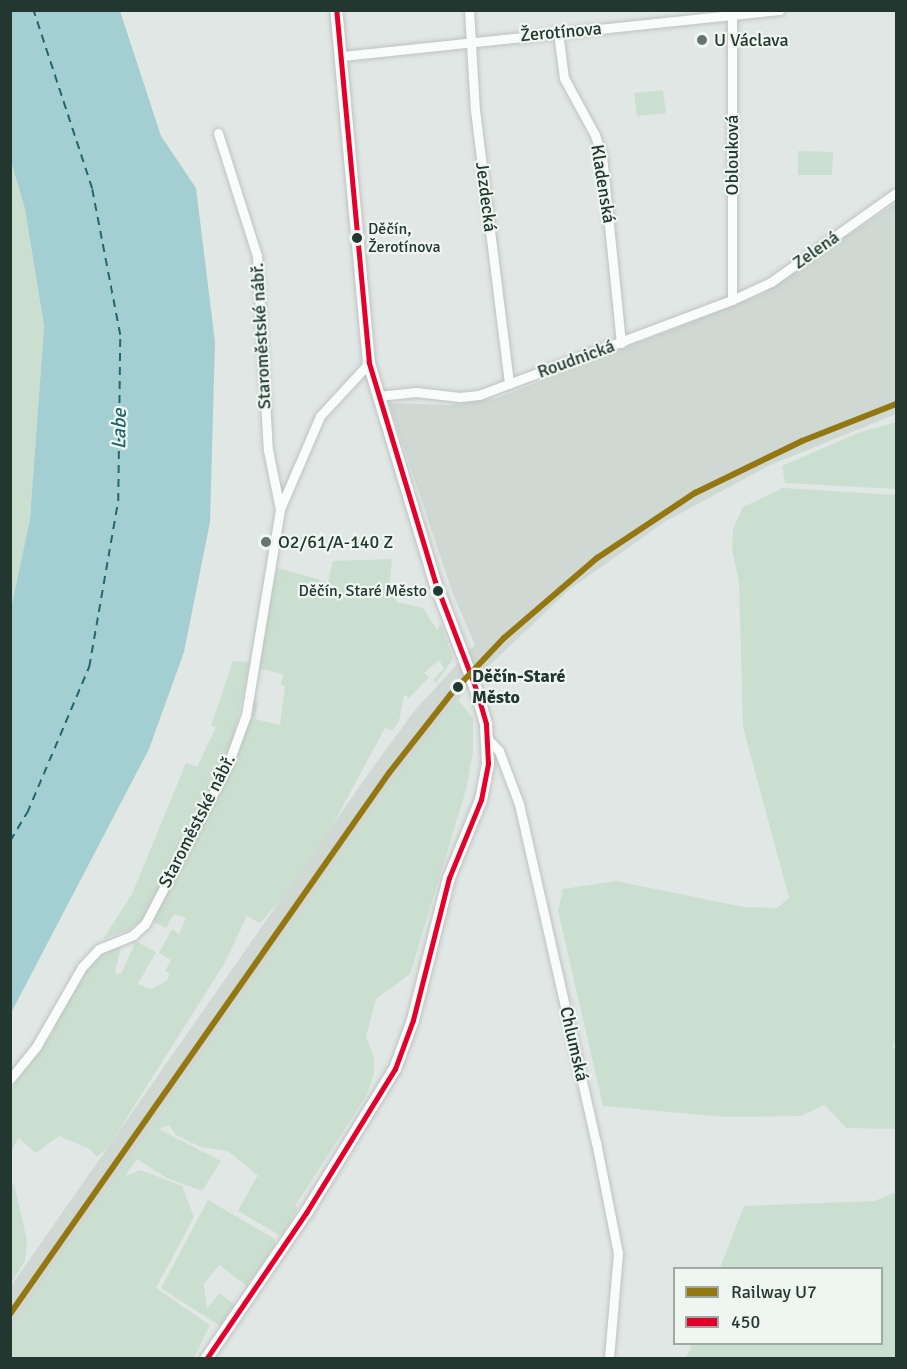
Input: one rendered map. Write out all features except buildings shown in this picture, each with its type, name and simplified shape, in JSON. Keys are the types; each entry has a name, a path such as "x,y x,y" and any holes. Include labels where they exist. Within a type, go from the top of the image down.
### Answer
{"main road":[{"path":"207,1359 306,1213 395,1069 413,1020 449,878 485,788 488,739 476,689 435,582 369,363 336,10"}],"street":[{"name":"Jezdecká","path":"469,10 475,110 509,384"},
{"name":"Žerotínova","path":"342,56 732,13 780,10"},
{"name":"Oblouková","path":"732,13 732,300"},
{"name":"Kladenská","path":"558,32 564,78 595,135 602,156 621,343"},
{"name":"Staroměstské nábř.","path":"218,133 257,255 268,450 280,508"},
{"name":"Zelená","path":"732,300 771,282 897,193"},
{"name":"Roudnická","path":"378,396 416,392 460,397 509,384 732,300"},
{"name":"Staroměstské nábř.","path":"10,1079 36,1047 82,967 99,949 133,935 145,924 227,767 246,715 280,508 321,416 369,363"},
{"name":"Chlumská","path":"488,739 499,751 519,804 598,1153 618,1253 609,1359"}],"shaded area":[{"path":"896,203 896,414 770,465 666,521 570,589 478,676 396,777 11,1328 11,1286 376,763 415,710 475,645 453,594 389,403 449,405 497,398 760,295"}],"green space":[{"path":"663,90 666,113 637,116 634,93"},
{"path":"798,151 833,152 832,175 798,175"},
{"path":"11,161 25,209 44,326 30,519 11,614"},
{"path":"896,422 896,489 785,483 782,466 858,433"},
{"path":"783,488 896,495 896,1041 893,1045 896,1051 896,1129 846,1128 825,1105 800,1116 725,1117 603,1106 558,911 563,889 616,881 744,907 777,908 789,898 743,727 739,582 732,549 733,529 743,507"},
{"path":"392,559 390,580 397,602 423,608 437,630 441,624 453,659 436,683 433,680 444,668 439,660 424,673 429,677 409,698 404,695 399,721 392,731 385,728 331,828 282,898 260,923 247,916 224,964 109,1146 97,1157 90,1149 59,1136 36,1153 18,1138 11,1153 11,1089 53,1032 60,1007 91,958 117,945 121,947 115,973 121,974 136,941 156,952 138,984 151,989 167,981 170,974 165,971 171,960 159,953 172,929 179,934 186,918 174,914 166,928 151,920 238,759 249,701 258,702 255,719 280,725 285,686 281,685 283,674 256,668 277,568 328,582 333,561"},
{"path":"233,661 250,662 230,753 142,920 131,929 103,939 132,894 186,763 197,767 216,727 211,726"},
{"path":"457,699 473,718 473,752 466,790 410,974 376,999 366,1037 374,1057 374,1074 366,1096 295,1206 298,1208 281,1236 238,1211 257,1176 273,1188 228,1151 201,1147 176,1135 169,1125 159,1129 221,1161 202,1191 167,1178 137,1159 125,1176 141,1170 182,1186 194,1217 156,1288 210,1325 194,1358 11,1358 11,1328 396,777"},
{"path":"14,1183 27,1241 25,1261 11,1283 10,1187"},
{"path":"896,1192 896,1358 686,1358 692,1345 883,1345 883,1267 720,1267 744,1206 875,1201"},
{"path":"208,1200 275,1239 275,1245 247,1286 219,1265 204,1284 207,1309 219,1293 235,1305 220,1326 161,1288"}],"water":[{"name":"Labe","path":"11,10 120,11 161,136 196,188 215,342 210,522 184,652 149,749 11,1013 10,614 30,519 44,326 25,209 11,161"}],"ferry route":[{"path":"10,841 27,813 89,667 118,501 120,335 92,189 33,10"}],"rail line":[{"name":"U7","path":"10,1314 389,773 451,694 504,638 597,558 695,493 802,441 896,404"}],"transit line":[{"name":"450","path":"207,1358 306,1213 395,1069 413,1020 449,878 481,800 488,764 486,724 477,692 435,582 369,363 336,10"}],"place":[{"name":"U Václava","path":"702,40"},
{"name":"Děčín, Žerotínova","path":"357,238"},
{"name":"O2/61/A-140 Z","path":"266,542"},
{"name":"Děčín, Staré Město","path":"438,591"},
{"name":"Děčín-Staré Město","path":"458,687"}]}
